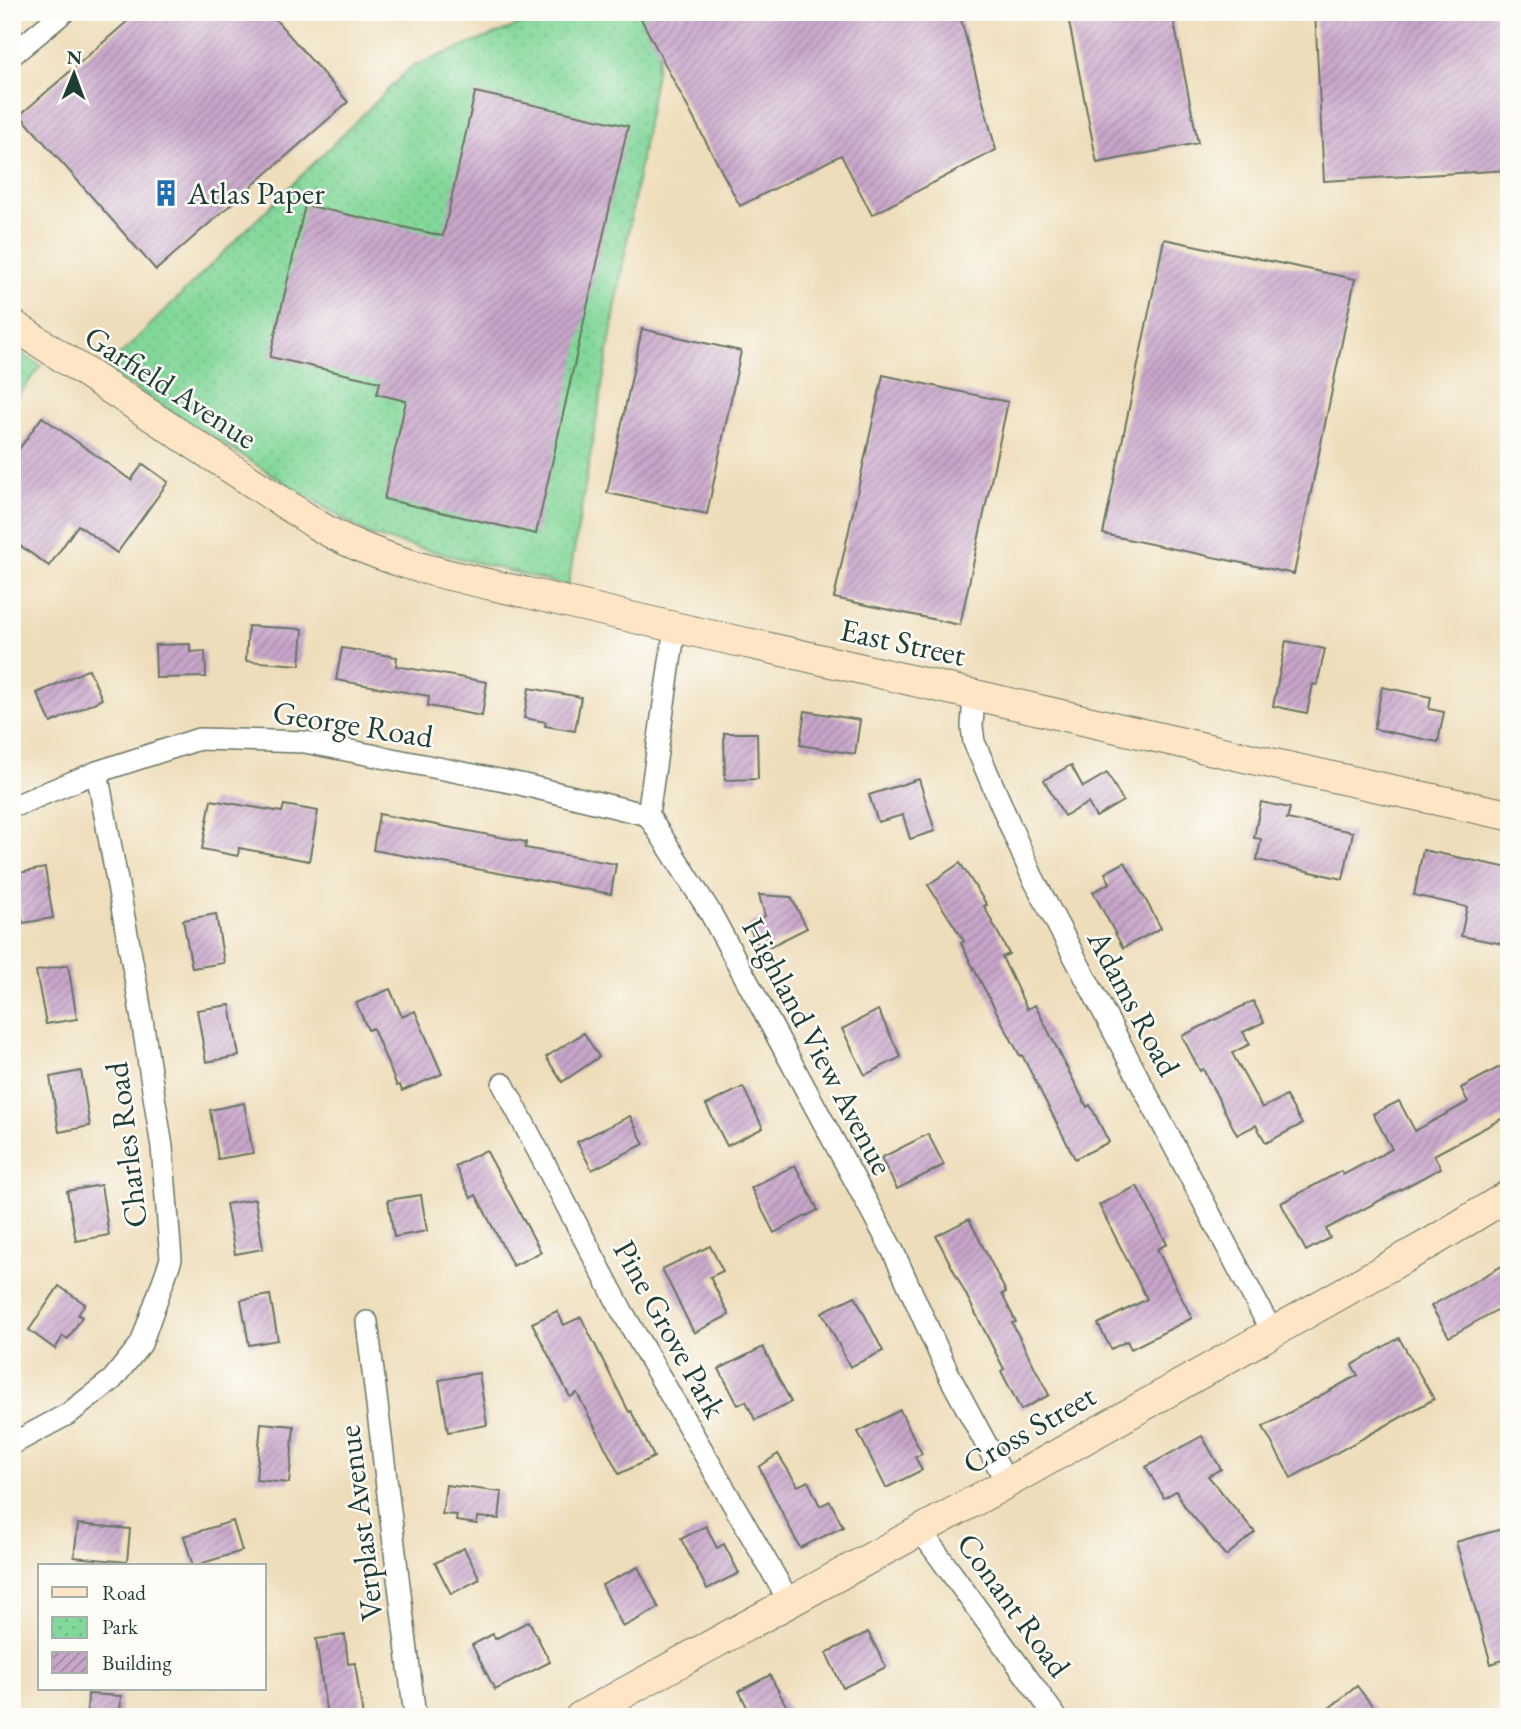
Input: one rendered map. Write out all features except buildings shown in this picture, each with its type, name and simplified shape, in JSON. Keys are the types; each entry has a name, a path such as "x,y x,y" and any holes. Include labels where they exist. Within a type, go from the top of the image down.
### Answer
{"street":[{"path":"12,55 64,12"},
{"name":"Garfield Avenue","path":"12,324 292,508"},
{"name":"East Street","path":"292,508 331,533 374,553 481,583 974,693 1395,792 1509,815"},
{"path":"648,816 675,627"},
{"name":"Adams Road","path":"974,693 974,742 1032,876 1272,1332"},
{"name":"George Road","path":"12,807 97,772 199,739 305,742 520,784 648,816"},
{"name":"Charles Road","path":"12,1444 68,1413 112,1380 141,1344 171,1258 162,1147 137,988 97,772"},
{"name":"Highland View Avenue","path":"648,816 710,912 893,1251 950,1377 1007,1483"},
{"name":"Pine Grove Park","path":"503,1084 622,1311 789,1601"},
{"name":"Cross Street","path":"580,1717 1007,1483 1434,1241 1509,1195"},
{"name":"Verplast Avenue","path":"367,1321 415,1717"},
{"name":"Conant Road","path":"920,1530 1056,1717"}],"green space":[{"path":"552,12 666,12 568,586 369,535 105,370 411,67"},
{"path":"12,347 41,366 12,403"}],"place":[{"name":"Atlas Paper","path":"166,193"}]}
